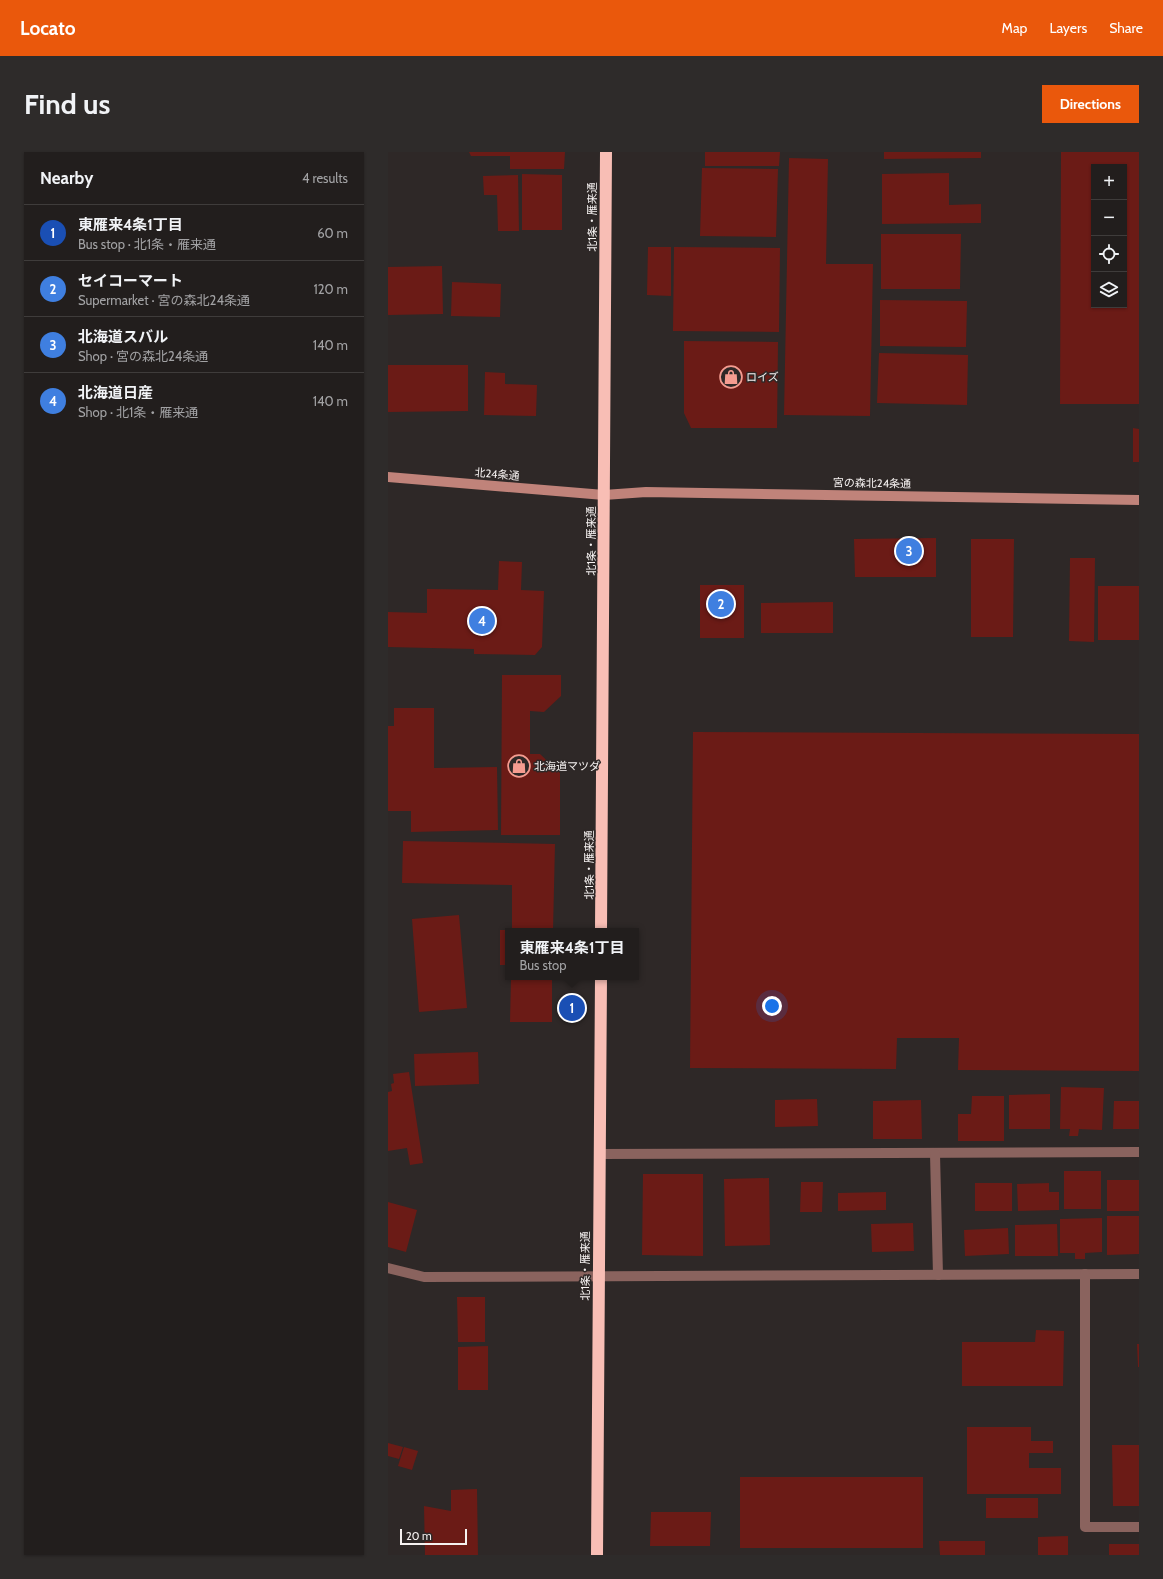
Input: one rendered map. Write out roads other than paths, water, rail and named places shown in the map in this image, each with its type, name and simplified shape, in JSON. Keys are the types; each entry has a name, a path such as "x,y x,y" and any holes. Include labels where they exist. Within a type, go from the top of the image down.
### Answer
{"highway":[{"name":"北1条・雁来通","path":"601,928 606,152"},
{"name":"北1条・雁来通","path":"597,1555 601,980"}],"street":[{"name":"北24条通","path":"388,476 604,495"},
{"name":"宮の森北24条通","path":"604,495 646,492 1139,500"},
{"path":"600,1154 935,1154 1139,1152"},
{"path":"935,1154 938,1275"},
{"path":"388,1268 424,1277 1139,1274"},
{"path":"1085,1274 1085,1526 1139,1527"}],"place":[{"name":"ロイズ","path":"731,377"},
{"name":"北海道スバル","path":"909,551"},
{"name":"セイコーマート","path":"721,604"},
{"name":"北海道日産","path":"482,621"},
{"name":"北海道マツダ","path":"519,766"},
{"name":"東雁来4条1丁目","path":"572,1008"}]}
